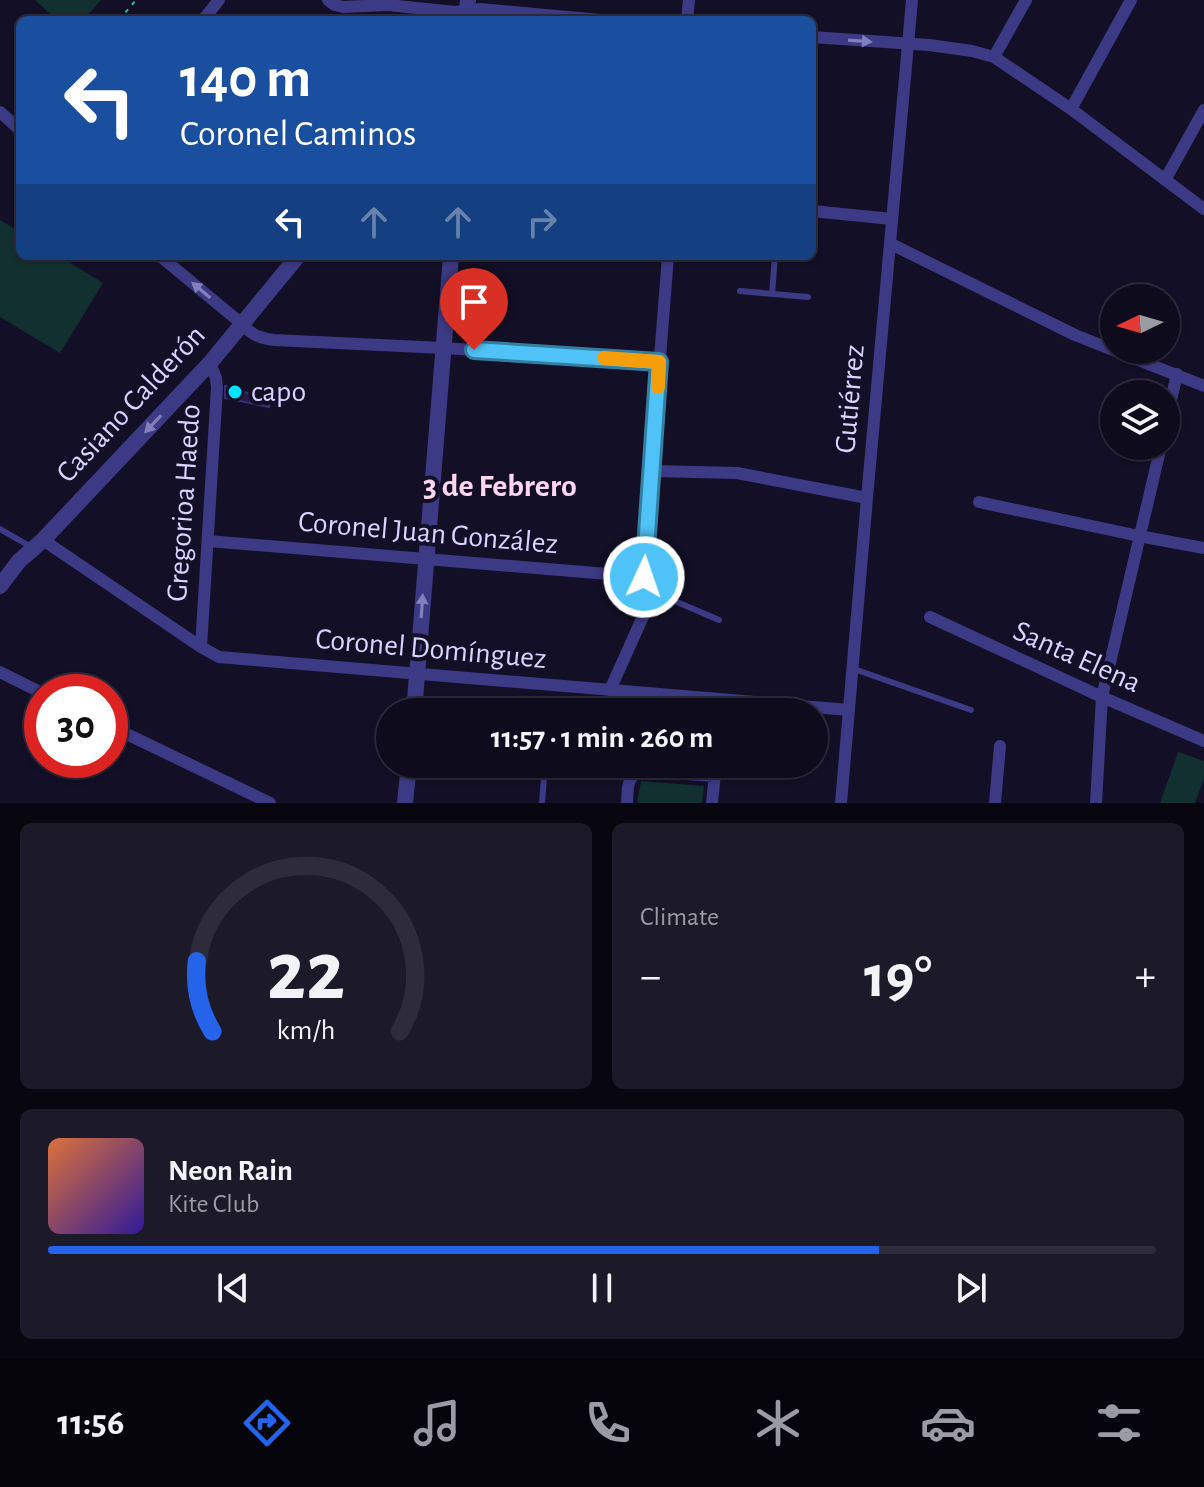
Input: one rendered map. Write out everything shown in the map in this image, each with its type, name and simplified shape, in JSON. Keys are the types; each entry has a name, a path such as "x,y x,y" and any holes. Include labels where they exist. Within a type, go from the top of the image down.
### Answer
{"street":[{"path":"206,16 219,0"},
{"name":"Gutiérrez","path":"841,803 912,0"},
{"path":"994,57 1026,0"},
{"path":"1071,109 1131,0"},
{"path":"332,7 389,3 455,12 480,9 557,16"},
{"path":"816,37 972,51 994,57 1071,109 1204,209"},
{"path":"1165,180 1204,110"},
{"path":"0,112 16,126"},
{"path":"816,211 892,219"},
{"path":"891,244 1064,331 1204,386"},
{"path":"165,260 257,337 659,362"},
{"name":"Casiano Calderón","path":"0,586 10,571 210,363 295,260"},
{"path":"415,698 451,260"},
{"path":"610,690 645,612 648,598 644,561 668,260"},
{"name":"Gregorioa Haedo","path":"201,647 217,388 210,363"},
{"path":"1176,380 1177,374"},
{"path":"1096,803 1102,697 1158,460"},
{"path":"652,471 737,473 867,498"},
{"path":"979,502 1204,548"},
{"name":"Coronel Juan González","path":"208,541 644,577"},
{"name":"Coronel Domínguez","path":"38,544 219,657 610,690 664,698"},
{"name":"Santa Elena","path":"930,617 1204,741"},
{"path":"0,672 24,684"},
{"name":"Coronel Domínguez","path":"828,709 849,710"},
{"path":"128,735 270,803"},
{"path":"995,803 1000,746"},
{"path":"405,803 408,778"},
{"path":"627,803 630,778"},
{"path":"712,803 715,778"}],"lane":[{"path":"772,294 775,260"},
{"path":"740,291 808,297"},
{"path":"0,529 38,544"},
{"path":"648,598 670,599 719,620"},
{"path":"853,668 971,710"},
{"path":"542,803 544,778"}],"path":[{"path":"122,16 136,0"}],"green space":[{"path":"35,0 101,0 87,16 53,16"},
{"path":"0,220 16,230 16,260 66,260 103,283 60,353 0,317"},
{"path":"1178,752 1204,761 1204,778 1195,803 1160,803"},
{"path":"641,781 704,786 702,803 637,803"}],"building":[{"name":"capo","path":"225,386 270,400 269,407 225,398"}],"slow traffic":[{"path":"604,358 659,362 658,387"}],"place":[{"name":"capo","path":"235,392"}],"district":[{"name":"3 de Febrero","path":"500,486"}],"route":[{"path":"474,350 659,362 644,577"}]}
